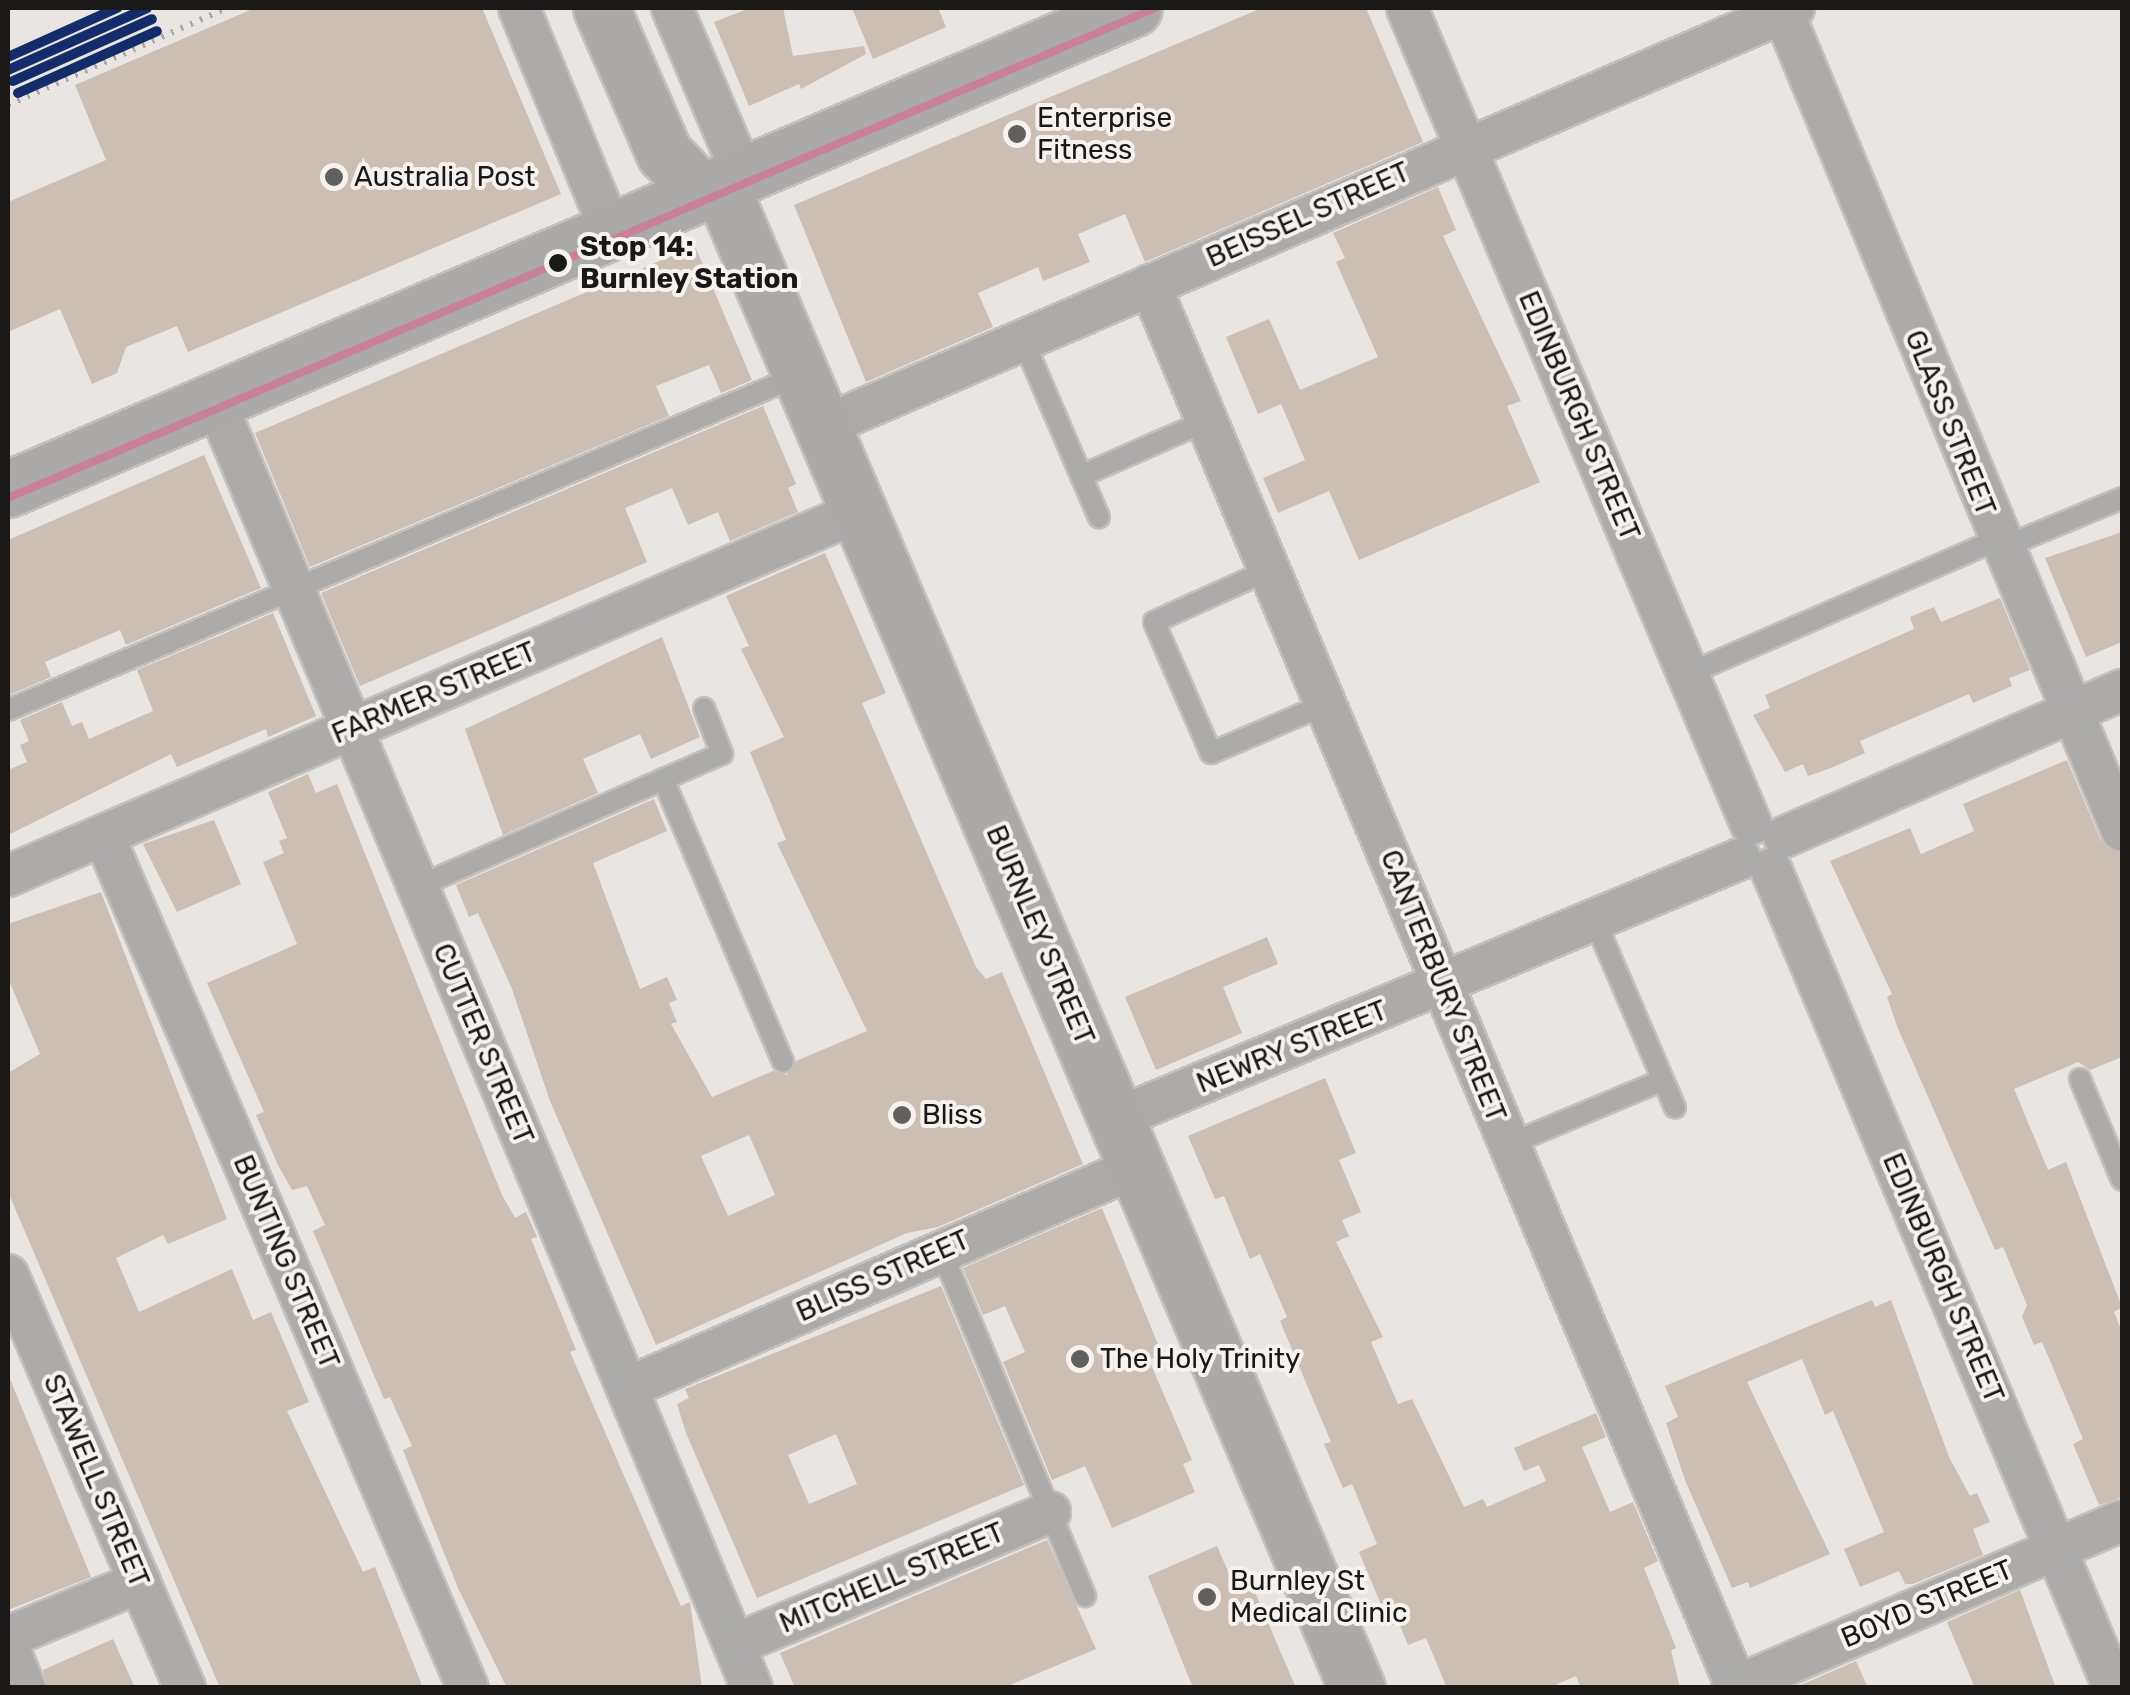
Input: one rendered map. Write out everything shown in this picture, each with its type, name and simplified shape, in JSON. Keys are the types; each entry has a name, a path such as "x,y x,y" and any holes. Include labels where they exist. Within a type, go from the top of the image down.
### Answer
{"main road":[{"name":"BURNLEY STREET","path":"602,8 664,153 721,184 1130,1141 1358,1688"},
{"path":"8,489 1134,8"}],"street":[{"path":"518,8 611,231"},
{"name":"BURNLEY STREET","path":"672,8 721,184"},
{"name":"EDINBURGH STREET","path":"1407,8 2114,1688"},
{"name":"BEISSEL STREET","path":"824,426 1465,146 1788,10"},
{"name":"GLASS STREET","path":"1788,10 2000,544 2122,831"},
{"name":"CANTERBURY STREET","path":"1150,285 1445,983 1507,1145 1735,1687"},
{"name":"CUTTER STREET","path":"214,400 752,1688"},
{"name":"FARMER STREET","path":"8,876 860,511"},
{"name":"NEWRY STREET","path":"1130,1141 1445,983 2122,690"},
{"name":"BUNTING STREET","path":"104,836 468,1688"},
{"name":"BLISS STREET","path":"627,1388 942,1250 1130,1141"},
{"name":"STAWELL STREET","path":"8,1276 185,1688"},
{"name":"MITCHELL STREET","path":"734,1644 1050,1512"},
{"name":"BOYD STREET","path":"1735,1687 2122,1522"},
{"path":"8,1637 140,1582"},
{"path":"8,1646 25,1688"}],"lane":[{"path":"1023,340 1098,517"},
{"path":"8,710 802,374"},
{"path":"1081,476 1206,421"},
{"path":"1688,674 2000,544 2122,498"},
{"path":"1269,570 1154,622 1211,753 1326,704"},
{"path":"416,887 722,754 704,708"},
{"path":"663,780 782,1062"},
{"path":"1595,921 1674,1108"},
{"path":"2080,1078 2122,1180"},
{"path":"1507,1145 1662,1080"},
{"path":"942,1250 1085,1596"}],"path":[{"path":"8,105 226,8"}],"building":[{"name":"Australia Post","path":"255,8 482,8 561,194 188,352 177,326 126,347 117,373 92,384 60,309 8,332 8,202 106,160 75,85"},
{"path":"750,8 783,8 793,56 864,46 866,54 801,89 799,84 749,106 714,22"},
{"path":"852,8 938,8 946,27 873,59"},
{"path":"1262,8 1366,8 1423,142 1145,262 1125,214 1078,234 1090,262 1043,281 1038,267 978,293 993,327 866,382 794,205"},
{"path":"1438,187 1456,230 1443,236 1521,401 1507,406 1540,482 1359,560 1329,491 1278,513 1263,478 1305,460 1281,404 1258,414 1226,337 1269,319 1300,390 1378,357 1336,262 1345,258 1333,233"},
{"path":"695,246 752,380 721,393 709,365 656,386 669,416 310,567 255,433"},
{"path":"763,406 796,484 788,488 798,512 730,541 718,512 688,525 672,488 625,508 647,562 360,686 321,593"},
{"path":"204,455 261,588 126,645 120,630 45,662 51,677 9,695 8,540"},
{"path":"2122,532 2122,642 2086,657 2045,558"},
{"path":"825,553 886,693 862,703 976,967 986,979 1002,972 1083,1164 938,1227 907,1233 656,1345 550,1101 512,989 478,913 469,917 456,885 654,799 667,831 593,863 640,989 667,977 677,1000 669,1003 677,1022 671,1024 712,1097 773,1071 787,1075 796,1061 867,1031 777,843 786,840 750,752 784,737 741,649 749,646 726,596","holes":["749,1135 775,1195 728,1216 701,1156"]},
{"path":"2000,598 2030,670 2009,678 2012,686 1973,703 1969,694 1860,741 1865,753 1831,768 1808,776 1803,764 1785,772 1753,715 1770,708 1765,695 1914,629 1910,617 1934,607 1941,622"},
{"path":"273,613 316,716 268,737 266,729 177,767 171,754 8,835 8,770 27,762 20,745 29,741 20,720 62,702 72,726 82,722 89,739 153,711 137,670"},
{"path":"662,637 700,737 651,759 640,734 583,759 598,793 503,835 465,729"},
{"path":"2067,760 2101,841 2122,854 2122,1057 2090,1070 2078,1062 2014,1089 2048,1170 2066,1162 2122,1307 2114,1312 2122,1332 2122,1497 2099,1505 2073,1444 2083,1439 2042,1342 2034,1345 2022,1317 2027,1305 2003,1247 1995,1250 1897,1026 1887,997 1892,994 1830,861 1910,828 1921,854 1974,831 1963,804"},
{"path":"308,774 316,793 337,784 502,1195 515,1218 526,1212 537,1237 531,1239 576,1350 570,1352 681,1606 690,1602 702,1688 507,1688 458,1588 403,1450 412,1446 390,1397 384,1399 313,1231 325,1225 307,1186 292,1190 278,1165 256,1115 264,1112 207,983 297,944 263,862 284,853 279,841 287,838 268,792"},
{"path":"214,820 241,884 177,912 143,844"},
{"path":"101,892 227,1219 168,1244 163,1235 116,1258 139,1312 232,1269 253,1320 271,1312 309,1402 287,1411 363,1572 375,1567 423,1688 220,1688 8,1192 8,1073 40,1054 8,978 8,924"},
{"path":"1267,937 1278,964 1223,987 1242,1033 1156,1070 1125,997"},
{"path":"1325,1078 1356,1153 1339,1160 1361,1212 1342,1220 1349,1236 1336,1242 1383,1337 1371,1342 1398,1404 1412,1399 1464,1507 1483,1499 1487,1507 1546,1481 1539,1465 1524,1471 1514,1448 1596,1413 1606,1437 1582,1447 1610,1512 1633,1502 1658,1561 1644,1568 1676,1648 1671,1650 1680,1688 1581,1688 1576,1676 1548,1688 1447,1688 1426,1638 1408,1645 1399,1623 1390,1626 1359,1552 1377,1544 1352,1484 1343,1488 1324,1444 1331,1442 1280,1321 1287,1317 1260,1254 1250,1259 1224,1196 1215,1199 1188,1136"},
{"path":"1102,1208 1162,1354 1149,1360 1192,1460 1183,1464 1195,1492 1112,1528 1085,1466 1052,1480 1003,1362 1025,1352 1005,1306 983,1315 963,1268"},
{"path":"941,1286 1024,1485 757,1598 686,1433 677,1404 689,1398 685,1389","holes":["836,1434 857,1484 809,1504 788,1455"]},
{"path":"1872,1300 1875,1307 1891,1300 1949,1457 1970,1496 1977,1493 1990,1522 1973,1529 1983,1555 1913,1584 1905,1584 1899,1571 1860,1587 1844,1549 1884,1532 1833,1411 1825,1415 1802,1359 1747,1382 1830,1554 1750,1588 1748,1582 1732,1588 1685,1480 1666,1423 1678,1417 1665,1386"},
{"path":"8,1374 91,1577 8,1610"},
{"path":"1047,1540 1096,1649 1003,1688 795,1688 780,1653"},
{"path":"1217,1546 1237,1592 1252,1585 1296,1688 1193,1688 1148,1576"},
{"path":"2020,1590 2056,1688 1975,1688 1947,1622"},
{"path":"113,1639 135,1688 48,1688 43,1670"},
{"path":"1856,1661 1868,1688 1794,1688"}],"transit line":[{"path":"8,57 117,8"},
{"path":"8,70 147,8"},
{"path":"8,498 1155,8"},
{"path":"13,81 152,19"},
{"path":"18,93 157,31"}],"place":[{"name":"Enterprise Fitness","path":"1017,134"},
{"name":"Australia Post","path":"334,177"},
{"name":"Stop 14: Burnley Station","path":"558,263"},
{"name":"Bliss","path":"902,1115"},
{"name":"The Holy Trinity","path":"1080,1359"},
{"name":"Burnley St Medical Clinic","path":"1207,1597"}]}
